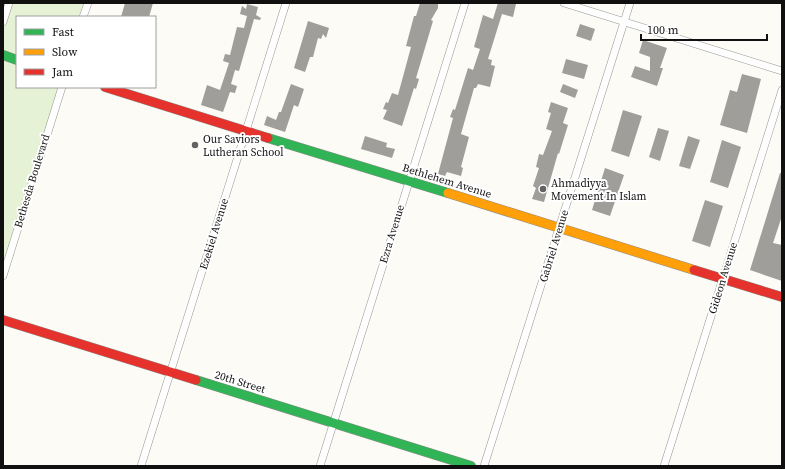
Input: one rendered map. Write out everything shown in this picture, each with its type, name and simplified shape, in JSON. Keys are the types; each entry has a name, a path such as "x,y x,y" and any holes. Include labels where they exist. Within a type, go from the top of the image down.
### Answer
{"main road":[{"path":"3,55 16,60"},
{"name":"Bethlehem Avenue","path":"108,88 782,297"},
{"name":"20th Street","path":"3,320 471,466"}],"street":[{"path":"3,22 9,3"},
{"path":"84,16 88,3"},
{"name":"Ezekiel Avenue","path":"141,466 286,3"},
{"name":"Ezra Avenue","path":"320,466 465,3"},
{"path":"564,3 782,71"},
{"name":"Gabriel Avenue","path":"484,466 630,3"},
{"name":"Bethesda Boulevard","path":"3,276 62,88"},
{"name":"Gideon Avenue","path":"664,466 782,90"}],"green space":[{"path":"9,3 88,3 83,16 16,16 16,88 61,88 3,273 3,22"}],"building":[{"path":"125,3 153,3 149,16 121,16"},
{"path":"420,3 438,3 438,8 431,20 433,21 416,78 419,79 416,89 414,88 402,126 383,119 387,110 383,109 386,102 388,103 392,93 398,95 411,47 406,46 414,16 416,16"},
{"path":"498,3 516,4 513,17 502,14 488,59 492,60 491,65 495,66 490,87 478,84 476,88 474,88 461,134 469,137 461,167 463,168 461,176 447,172 445,176 438,174 453,118 450,117 453,109 455,110 468,68 473,70 480,49 474,47 483,15 493,19"},
{"path":"247,4 258,7 256,15 261,18 260,20 254,19 239,71 235,70 231,84 237,86 235,93 230,92 223,112 201,105 207,85 220,90 229,63 223,61 225,54 230,55 237,27 244,28 247,16 240,14 242,6 246,9"},
{"path":"308,21 329,28 326,38 323,34 321,39 318,38 313,57 310,57 305,72 294,68"},
{"path":"580,24 595,29 591,41 576,36"},
{"path":"643,40 667,48 660,68 663,68 657,86 631,77 635,66 650,71 650,57 639,53"},
{"path":"566,59 588,65 584,79 562,73"},
{"path":"742,74 761,79 747,133 720,125 730,90 737,92"},
{"path":"291,84 304,89 298,107 294,105 285,132 264,125 267,116 276,120 279,112 281,112"},
{"path":"563,84 578,90 575,98 560,92"},
{"path":"551,102 568,108 563,123 568,125 559,154 558,153 544,202 532,199 536,188 533,186 539,168 536,167 539,154 543,155 552,131 546,129 551,113 548,112"},
{"path":"623,110 642,116 629,157 611,151"},
{"path":"658,128 669,131 660,161 649,157"},
{"path":"365,136 387,143 386,147 395,149 392,158 361,149"},
{"path":"688,136 700,140 690,169 679,166"},
{"path":"722,140 741,147 728,188 710,182"},
{"path":"605,168 624,175 610,216 592,210"},
{"path":"780,173 782,173 782,216 773,243 782,245 782,281 750,270"},
{"path":"705,200 723,206 710,247 692,241"}],"traffic: fast":[{"path":"3,55 16,60"},
{"path":"268,138 448,193"},
{"path":"196,380 471,466"}],"traffic: slow":[{"path":"448,193 694,270"}],"traffic: jam":[{"path":"108,88 268,138"},
{"path":"694,270 782,297"},
{"path":"3,320 196,380"}],"place":[{"name":"Our Saviors Lutheran School","path":"195,145"},
{"name":"Ahmadiyya Movement In Islam","path":"543,189"}]}
